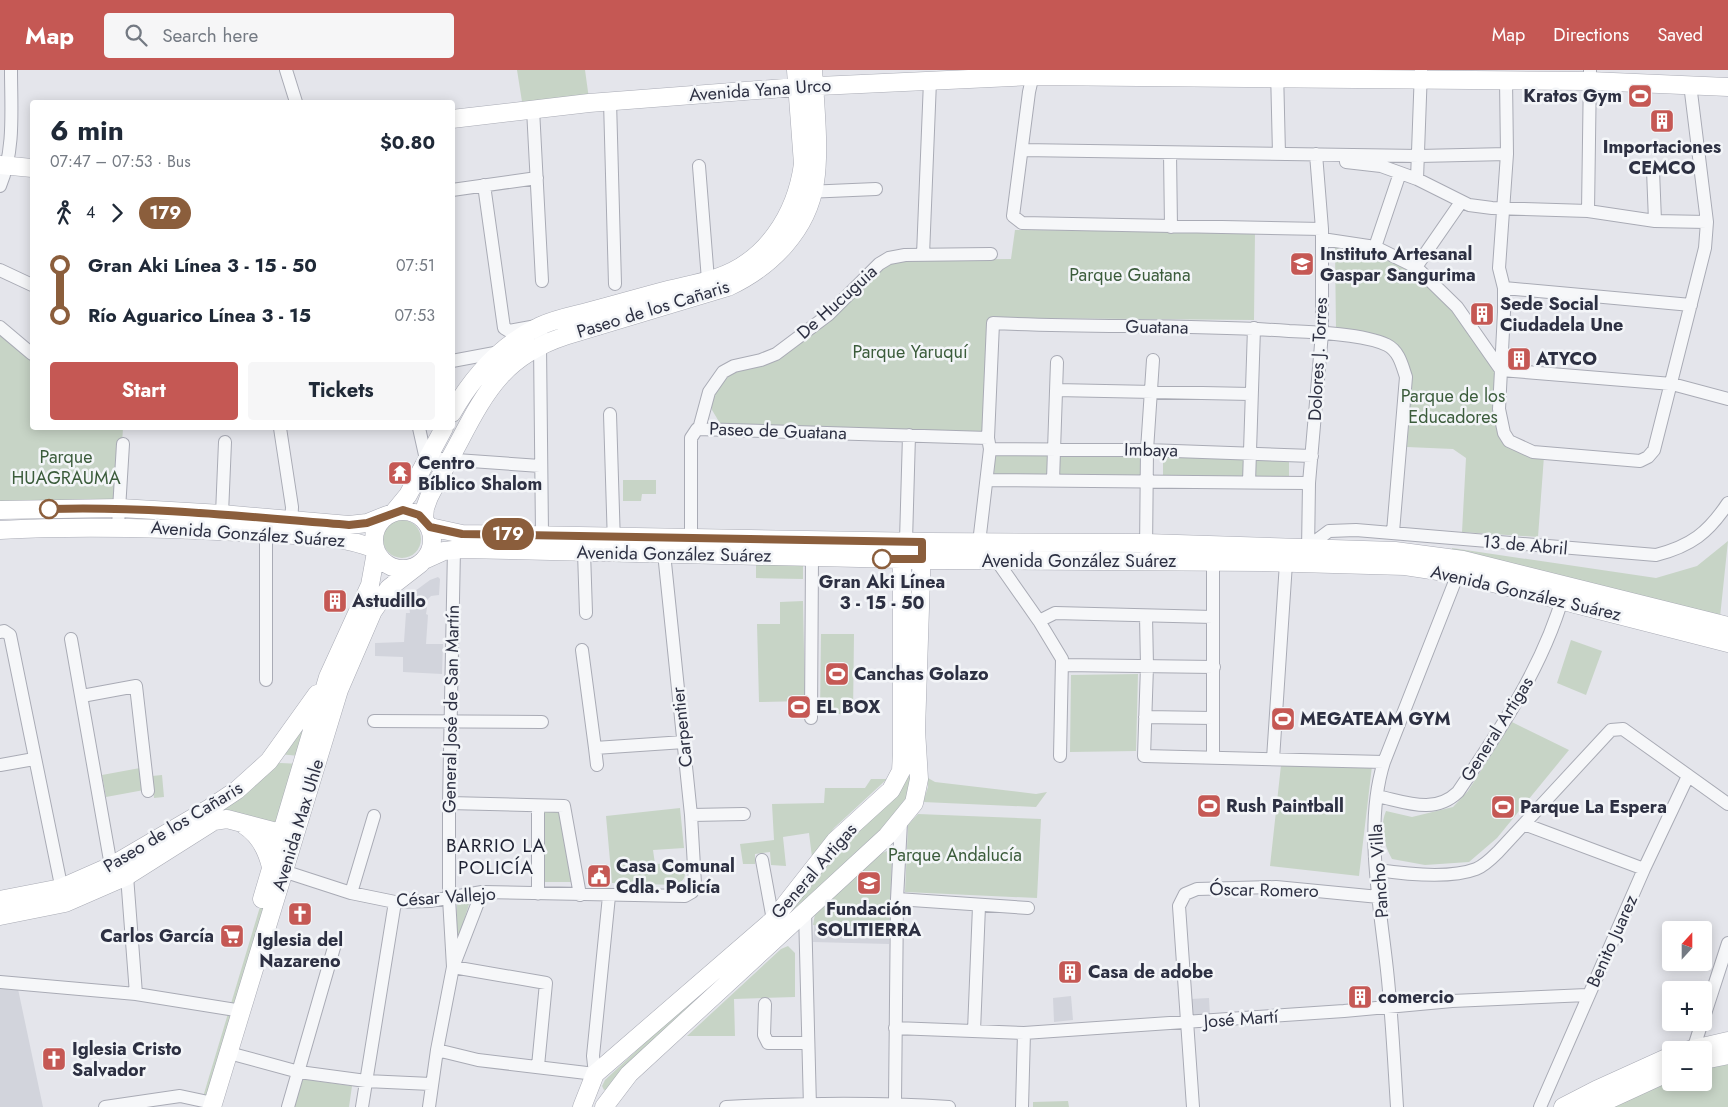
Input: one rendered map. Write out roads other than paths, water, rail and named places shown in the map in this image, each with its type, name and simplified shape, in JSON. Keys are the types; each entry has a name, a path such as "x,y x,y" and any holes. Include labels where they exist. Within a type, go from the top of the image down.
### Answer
{"main road":[{"name":"Avenida Yana Urco","path":"455,118 805,78 930,81 1033,73 1421,75 1479,76 1506,80 1590,76 1728,87"},
{"name":"Paseo de los Cañaris","path":"455,408 473,379 502,351 542,325 562,318 708,280 736,270 761,252 805,192 816,165 805,78"},
{"path":"4,166 30,168"},
{"name":"Paseo de los Cañaris","path":"427,523 426,503 449,460 488,390 513,363 540,345 708,294 744,280 770,262 788,242 806,212 805,192"},
{"path":"390,514 411,511 427,523 432,543 422,562 408,568 396,568 388,564 376,550 375,532 390,514 408,494 443,430"},
{"name":"Avenida González Suárez","path":"0,510 119,517 266,534 291,528 367,523 390,514"},
{"name":"Avenida González Suárez","path":"0,530 119,517 222,514 340,539 376,550"},
{"name":"Avenida González Suárez","path":"427,523 462,534 542,534 664,553 902,559 917,548 979,543 1146,543 1308,555 1395,551 1564,593 1728,643"},
{"name":"Avenida González Suárez","path":"422,562 454,549 584,552 614,544 691,537 917,548 996,561 1146,560 1286,563 1308,555"},
{"name":"General Artigas","path":"582,1107 595,1074 772,920 835,841 896,784 901,771 909,729 917,548"},
{"name":"Avenida Max Uhle","path":"309,764 328,677 370,585 376,550"},
{"name":"General Artigas","path":"608,1105 629,1074 900,822 914,803 919,779 909,729 902,559"},
{"name":"Avenida Max Uhle","path":"207,1104 309,764 373,611 390,588 422,562"},
{"name":"Avenida González Suárez","path":"1564,593 1728,626"},
{"name":"Paseo de los Cañaris","path":"0,900 63,895 237,790 269,761 328,677"},
{"path":"269,761 290,760 309,764"},
{"name":"Paseo de los Cañaris","path":"0,916 127,876 214,821 227,819 287,835"},
{"path":"237,821 253,830 261,840 277,869"},
{"name":"Avenida Max Uhle","path":"207,1104 229,1053 236,1009"},
{"path":"1712,1046 1728,1041"},
{"path":"1712,1054 1728,1055"},
{"path":"1563,1107 1662,1060"},
{"path":"595,1074 608,1105"},
{"path":"1593,1107 1662,1075"}],"street":[{"path":"0,186 11,142 11,70"},
{"path":"286,70 295,100"},
{"path":"1033,73 1013,216 1022,223 1322,234 1375,247 1416,268 1457,308 1500,370"},
{"path":"1277,74 1279,154"},
{"path":"1417,179 1421,75"},
{"path":"1588,211 1590,76"},
{"path":"1506,80 1507,154 1502,208 1500,268 1504,288 1499,409 1504,433 1509,441 1534,452 1640,460 1648,457 1654,450 1705,248 1707,222 1690,84"},
{"path":"923,255 930,81"},
{"path":"610,101 615,284"},
{"path":"533,109 542,282"},
{"path":"1022,150 1419,156 1507,154"},
{"path":"1170,153 1172,227"},
{"path":"1316,154 1332,160 1381,166 1417,179 1460,202 1492,208 1588,211 1655,221 1707,222"},
{"name":"Dolores J. Torres","path":"1308,555 1309,484 1322,333 1322,234 1316,154"},
{"path":"699,166 705,218 708,280"},
{"path":"1653,170 1655,221"},
{"path":"1375,247 1400,173"},
{"path":"455,190 537,178"},
{"path":"484,185 504,328 509,331 542,325 540,345 542,534"},
{"path":"805,192 876,189"},
{"path":"1416,268 1460,202"},
{"name":"De Hucuguia","path":"699,429 699,422 709,392 723,372 734,366 761,360 776,354 828,315 878,264 889,258 923,255 991,254"},
{"path":"0,270 30,284"},
{"path":"1504,288 1691,305"},
{"name":"Guatana","path":"989,444 993,323 1058,327 1254,328 1322,333 1388,346 1398,355 1406,377 1393,532"},
{"path":"0,328 30,352"},
{"path":"1250,482 1250,394 1254,328"},
{"path":"455,361 488,356 502,351"},
{"path":"1146,560 1147,450 1153,360"},
{"path":"1053,480 1057,362"},
{"path":"1500,370 1672,384 1728,399"},
{"path":"1056,390 1250,394"},
{"path":"610,414 614,544"},
{"name":"Paseo de Guatana","path":"691,537 691,438 694,431 699,429 909,435 989,444"},
{"path":"280,430 292,507 291,528"},
{"path":"420,430 425,455 428,458 540,466"},
{"path":"909,435 917,548"},
{"path":"222,514 225,442"},
{"path":"119,517 123,444"},
{"path":"979,543 987,480 989,444"},
{"name":"Imbaya","path":"989,444 1054,450 1147,450 1312,456"},
{"path":"987,480 1309,484"},
{"name":"13 de Abril","path":"1308,555 1329,531 1356,530 1634,555 1656,555 1687,545 1701,535 1717,519 1728,503"},
{"path":"266,534 266,680"},
{"name":"General José de San Martín","path":"429,1107 436,1050 453,967 449,898 449,803 454,549"},
{"path":"584,552 586,614"},
{"name":"Carpentier","path":"664,553 691,815 695,884 692,892 685,896"},
{"path":"811,718 812,557"},
{"path":"996,561 1058,650 1064,665 1060,756"},
{"path":"1213,562 1213,758"},
{"path":"1274,759 1286,563"},
{"name":"Pancho Villa","path":"1397,1107 1391,1006 1373,831 1377,796 1384,762 1461,567"},
{"name":"General Artigas","path":"1377,796 1437,806 1448,801 1458,792 1510,714 1540,656 1564,593"},
{"path":"1039,621 1048,614 1054,613 1213,617"},
{"path":"1146,616 1147,666 1144,756 1384,762"},
{"path":"4,632 10,635 63,895"},
{"path":"71,639 111,866 127,876 136,994"},
{"path":"582,650 597,765"},
{"path":"1064,665 1214,667"},
{"path":"82,696 136,686 148,791"},
{"path":"1145,717 1213,718"},
{"path":"374,722 542,722"},
{"path":"1378,870 1394,873 1455,874 1478,869 1498,852 1611,730 1617,728 1623,729 1728,804"},
{"path":"595,748 684,742"},
{"path":"0,765 34,758"},
{"name":"Benito Juarez","path":"1540,1107 1587,995 1688,776"},
{"path":"449,803 564,806 580,895"},
{"path":"538,806 538,894"},
{"path":"691,815 744,814"},
{"path":"351,893 374,816"},
{"path":"895,1103 894,1028 900,822"},
{"path":"1524,824 1644,868"},
{"path":"762,860 772,920"},
{"name":"César Vallejo","path":"277,869 351,893 395,902 430,901 482,892 685,896"},
{"name":"Óscar Romero","path":"1193,1107 1179,906 1185,894 1197,889 1276,887 1379,897"},
{"path":"482,892 453,967 546,984 538,1066"},
{"path":"436,1050 478,1060 595,1074 593,1056 609,896"},
{"path":"897,899 1028,908"},
{"path":"362,1107 395,902"},
{"path":"974,1031 979,906"},
{"path":"805,911 810,1104"},
{"path":"1712,992 1728,943"},
{"path":"288,1107 335,944"},
{"path":"0,982 136,994 236,1009"},
{"name":"José Martí","path":"894,1028 1024,1033 1344,1011 1391,1006 1587,995"},
{"path":"765,1004 764,1035 768,1043 807,1043"},
{"path":"1022,1107 1024,1033"},
{"path":"229,1053 299,1072 366,1080 431,1084"},
{"path":"105,1107 180,1096 207,1104"},
{"path":"726,1107 895,1103 949,1107"}],"place":[{"name":"Kratos Gym","path":"1640,96"},
{"name":"Importaciones CEMCO","path":"1662,121"},
{"name":"Instituto Artesanal Gaspar Sangurima","path":"1302,264"},
{"name":"Sede Social Ciudadela Une","path":"1482,314"},
{"name":"ATYCO","path":"1519,359"},
{"name":"Centro Bíblico Shalom","path":"400,473"},
{"name":"Gran Aki Línea 3 - 15 - 50","path":"882,559"},
{"name":"Astudillo","path":"335,601"},
{"name":"Canchas Golazo","path":"837,674"},
{"name":"EL BOX","path":"799,707"},
{"name":"MEGATEAM GYM","path":"1283,719"},
{"name":"Rush Paintball","path":"1209,806"},
{"name":"Parque La Espera","path":"1503,807"},
{"name":"Casa Comunal Cdla. Policía","path":"599,876"},
{"name":"Fundación SOLITIERRA","path":"869,883"},
{"name":"Iglesia del Nazareno","path":"300,914"},
{"name":"Carlos García","path":"232,936"},
{"name":"Casa de adobe","path":"1070,972"},
{"name":"comercio","path":"1360,997"},
{"name":"Iglesia Cristo Salvador","path":"54,1059"}],"district":[{"name":"BARRIO LA POLICÍA","path":"496,856"}],"park label":[{"name":"Parque Guatana","path":"1130,275"},
{"name":"Parque Yaruquí","path":"910,352"},
{"name":"Parque de los Educadores","path":"1453,406"},
{"name":"Parque HUAGRAUMA","path":"66,467"},
{"name":"Parque Andalucía","path":"955,855"}]}
